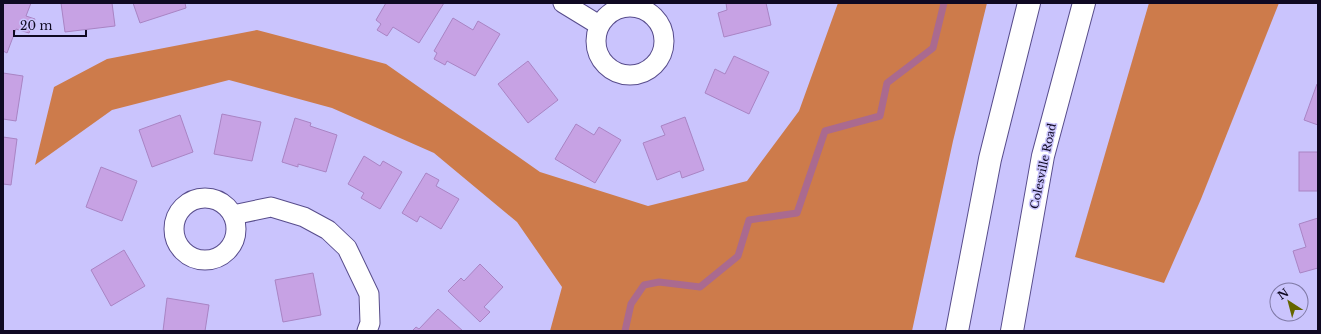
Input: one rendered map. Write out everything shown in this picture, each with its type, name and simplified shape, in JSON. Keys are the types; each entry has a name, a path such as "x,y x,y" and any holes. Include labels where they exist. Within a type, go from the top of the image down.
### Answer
{"highway":[{"path":"957,331 990,159 1028,3"},
{"name":"Colesville Road","path":"1012,331 1043,156 1084,3"}],"street":[{"path":"563,3 599,25"},
{"path":"233,215 271,207 304,217 328,230 347,248 369,294 370,323 368,331"}],"shaded area":[{"path":"838,3 987,3 953,141 912,331 550,331 562,287 517,222 434,153 332,108 229,80 112,110 35,165 54,87 107,59 257,30 386,64 540,172 648,206 747,181 799,111"},
{"path":"1149,3 1279,3 1201,199 1164,283 1075,257"}],"building":[{"path":"3,3 31,3 26,16 35,19 29,33 16,29 7,53 3,51"},
{"path":"61,3 112,3 115,26 65,32"},
{"path":"133,3 185,3 186,8 140,23"},
{"path":"386,3 444,3 419,43 393,27 387,36 377,30 381,24 376,20"},
{"path":"726,3 766,3 771,25 724,37 718,13 727,10"},
{"path":"453,18 473,30 478,21 500,34 475,76 447,61 445,65 434,59 437,53 434,51"},
{"path":"734,56 769,72 749,114 705,93 715,69 725,74"},
{"path":"528,61 558,100 528,123 498,84"},
{"path":"3,73 23,76 16,121 3,119"},
{"path":"1318,84 1318,125 1304,120"},
{"path":"222,114 261,122 252,161 214,154"},
{"path":"180,115 193,152 152,167 139,130"},
{"path":"685,117 704,170 682,178 680,171 657,180 643,143 665,135 661,126"},
{"path":"295,118 311,123 310,126 337,135 326,172 298,164 298,167 282,162"},
{"path":"576,124 594,135 599,127 621,140 595,183 555,159"},
{"path":"3,137 17,139 11,185 3,184"},
{"path":"1299,152 1318,152 1318,191 1299,191"},
{"path":"364,156 380,166 383,161 402,172 380,209 361,198 364,193 348,184"},
{"path":"101,167 137,181 122,221 86,207"},
{"path":"426,173 439,180 436,186 459,199 441,229 420,216 417,222 402,213"},
{"path":"1318,218 1318,268 1300,273 1293,251 1306,247 1299,224"},
{"path":"124,250 145,286 111,306 91,270"},
{"path":"480,264 503,287 484,307 490,312 480,322 448,291 461,278 464,281"},
{"path":"313,273 321,315 283,322 275,280"},
{"path":"167,298 209,305 205,331 163,331"},
{"path":"438,309 463,331 412,331 416,327 419,329"}],"waterway":[{"path":"625,331 631,304 644,285 659,282 700,287 738,256 749,220 797,213 825,131 880,116 887,83 933,48 944,3"}]}
